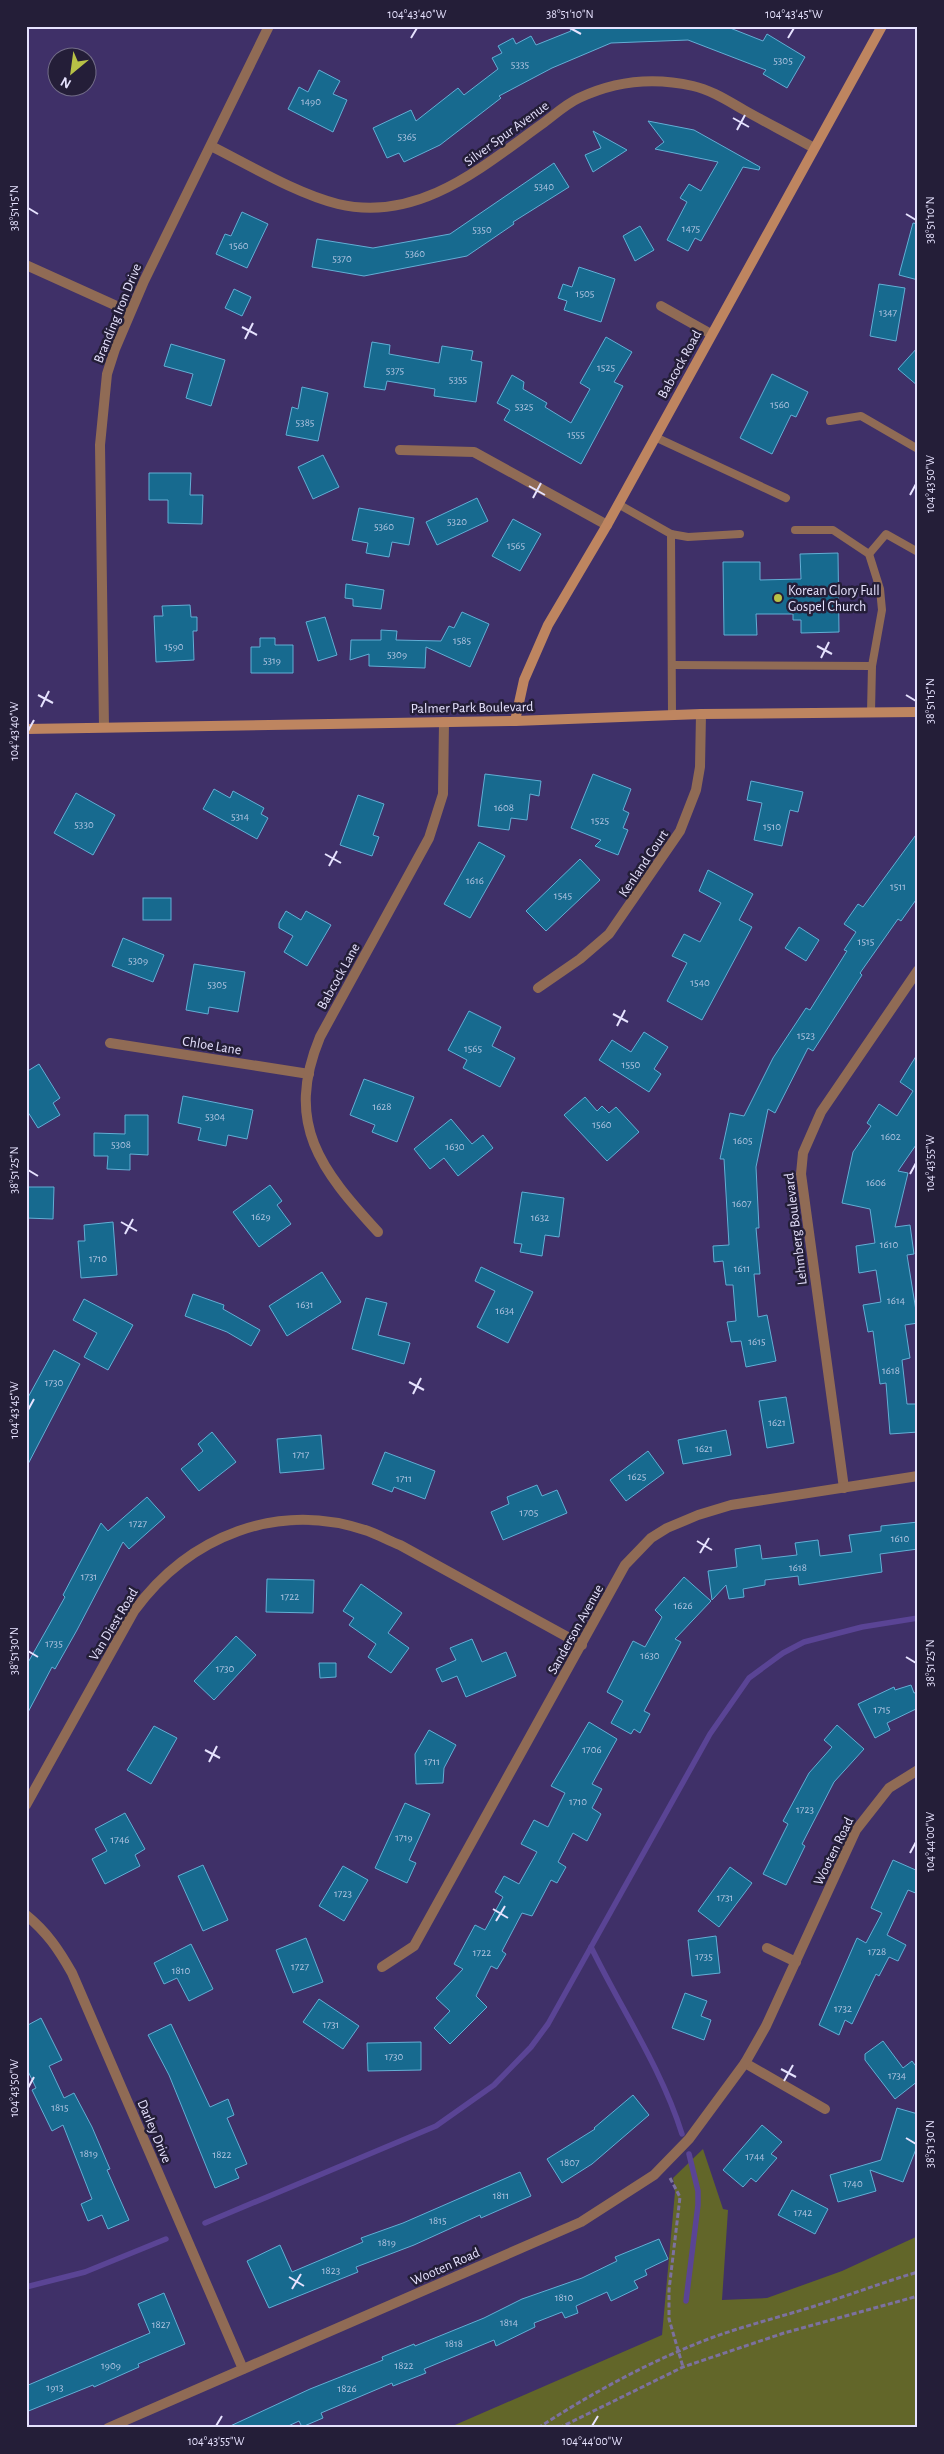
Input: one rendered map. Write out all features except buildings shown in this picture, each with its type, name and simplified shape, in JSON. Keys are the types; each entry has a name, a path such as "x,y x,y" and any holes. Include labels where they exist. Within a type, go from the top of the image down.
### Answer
{"main road":[{"name":"Babcock Road","path":"515,721 524,680 548,625 607,525 882,26"},
{"name":"Palmer Park Boulevard","path":"26,729 515,721 701,714 918,712"}],"street":[{"name":"Branding Iron Drive","path":"104,727 100,445 107,374 130,312 269,26"},
{"name":"Silver Spur Avenue","path":"211,146 309,194 339,204 368,206 395,204 420,200 462,181 577,99 605,87 646,81 666,81 695,86 722,98 814,148"},
{"path":"26,265 130,312"},
{"path":"661,306 711,334"},
{"path":"400,450 474,452 607,525"},
{"name":"Kenland Court","path":"538,988 580,959 609,934 680,831 690,811 698,782 701,714"},
{"name":"Babcock Lane","path":"378,1232 340,1190 311,1139 305,1114 305,1096 313,1055 320,1037 429,838 443,794 444,722"},
{"name":"Lehmberg Boulevard","path":"844,1488 800,1174 803,1153 821,1112 918,970"},
{"name":"Chloe Lane","path":"110,1043 309,1074"},
{"name":"Sanderson Avenue","path":"382,1968 414,1946 625,1565 651,1538 668,1528 698,1515 731,1505 918,1476"},
{"name":"Van Diest Road","path":"26,1805 134,1611 151,1589 171,1569 194,1552 217,1539 244,1528 303,1520 338,1524 368,1531 400,1545 582,1645"},
{"name":"Wooten Road","path":"108,2428 581,2222 635,2189 663,2168 708,2117 745,2063 766,2026 856,1830 889,1788 918,1770"},
{"name":"Darley Drive","path":"26,1915 41,1927 57,1947 72,1973 243,2369"},
{"path":"767,1948 796,1962"},
{"path":"745,2063 825,2109"}],"lane":[{"path":"830,421 861,416 918,449"},
{"path":"655,437 786,498"},
{"path":"618,504 671,534 688,536 740,534"},
{"path":"795,530 833,530 870,554 880,589 882,610 872,666 871,712"},
{"path":"671,534 672,715"},
{"path":"870,554 886,534 918,552"},
{"path":"672,665 872,666"}],"path":[{"path":"663,2168 676,2186 680,2197 669,2319 683,2368"},
{"path":"538,2428 576,2403 677,2351 760,2322 828,2302 878,2283 918,2272"},
{"path":"559,2428 683,2368 784,2333 918,2296"}],"green space":[{"path":"703,2149 723,2209 728,2210 722,2300 767,2298 842,2271 918,2236 918,2428 448,2428 662,2335 675,2192 673,2178"}],"waterway":[{"path":"205,2223 436,2126 494,2085 531,2047 548,2024 710,1734 749,1678 783,1653 804,1642 862,1627 918,1618"},
{"path":"591,1947 652,2062 682,2134"},
{"path":"686,2301 698,2205 698,2191 689,2154"},
{"path":"26,2287 85,2272 166,2239"}],"place":[{"name":"Korean Glory Full Gospel Church","path":"778,598"}]}
